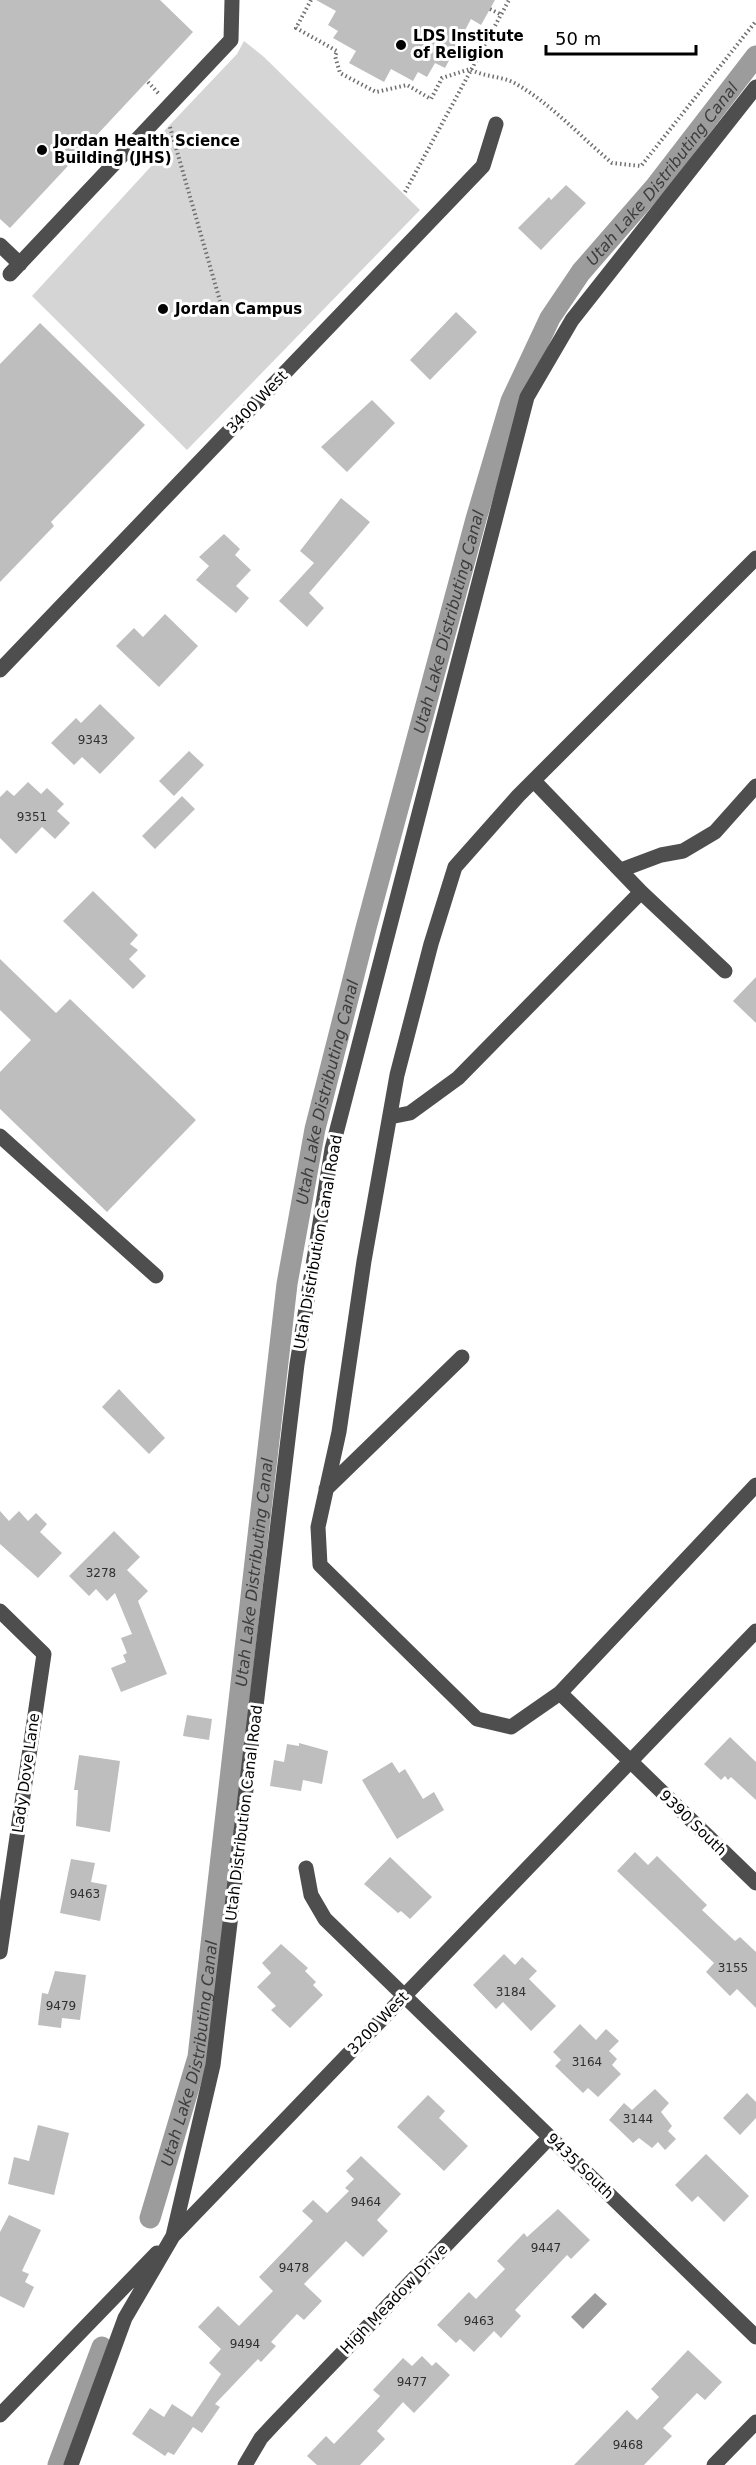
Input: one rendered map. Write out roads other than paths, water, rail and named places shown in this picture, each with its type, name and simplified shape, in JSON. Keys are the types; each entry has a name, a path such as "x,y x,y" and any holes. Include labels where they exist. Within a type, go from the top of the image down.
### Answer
{"street":[{"path":"0,245 15,269 231,40 232,0"},
{"name":"Utah Distribution Canal Road","path":"71,2465 125,2320 173,2236 213,2065 297,1364 332,1149 526,397 572,320 756,87"},
{"name":"3400 West","path":"0,670 483,166 496,124"},
{"path":"756,558 534,781 455,867 431,944 390,1117 364,1261 339,1432 318,1527 320,1565 477,1719 511,1727 560,1693 756,1485"},
{"path":"534,781 641,892 725,971"},
{"path":"621,870 661,855 683,851 715,832 756,786"},
{"path":"390,1117 410,1113 458,1078 641,892"},
{"path":"0,1136 156,1276"},
{"path":"326,1489 462,1357"},
{"name":"Lady Dove Lane","path":"0,1611 44,1654 0,1952"},
{"name":"3200 West","path":"0,2415 756,1631"},
{"name":"9390 South","path":"560,1693 756,1883"},
{"name":"9435 South","path":"306,1868 311,1895 324,1919 756,2337"},
{"name":"High Meadow Drive","path":"245,2465 261,2438 274,2424 550,2137"},
{"path":"714,2465 756,2422"}],"waterway":[{"name":"Utah Lake Distributing Canal","path":"150,2218 198,2057 287,1284 315,1129 366,928 476,519 511,401 550,318 581,272 655,187 756,56"},
{"name":"Utah Lake Distributing Canal","path":"58,2465 102,2347"}],"place":[{"name":"LDS Institute of Religion","path":"401,45"},
{"name":"Jordan Health Science Building (JHS)","path":"42,150"},
{"name":"Jordan Campus","path":"163,309"}]}
